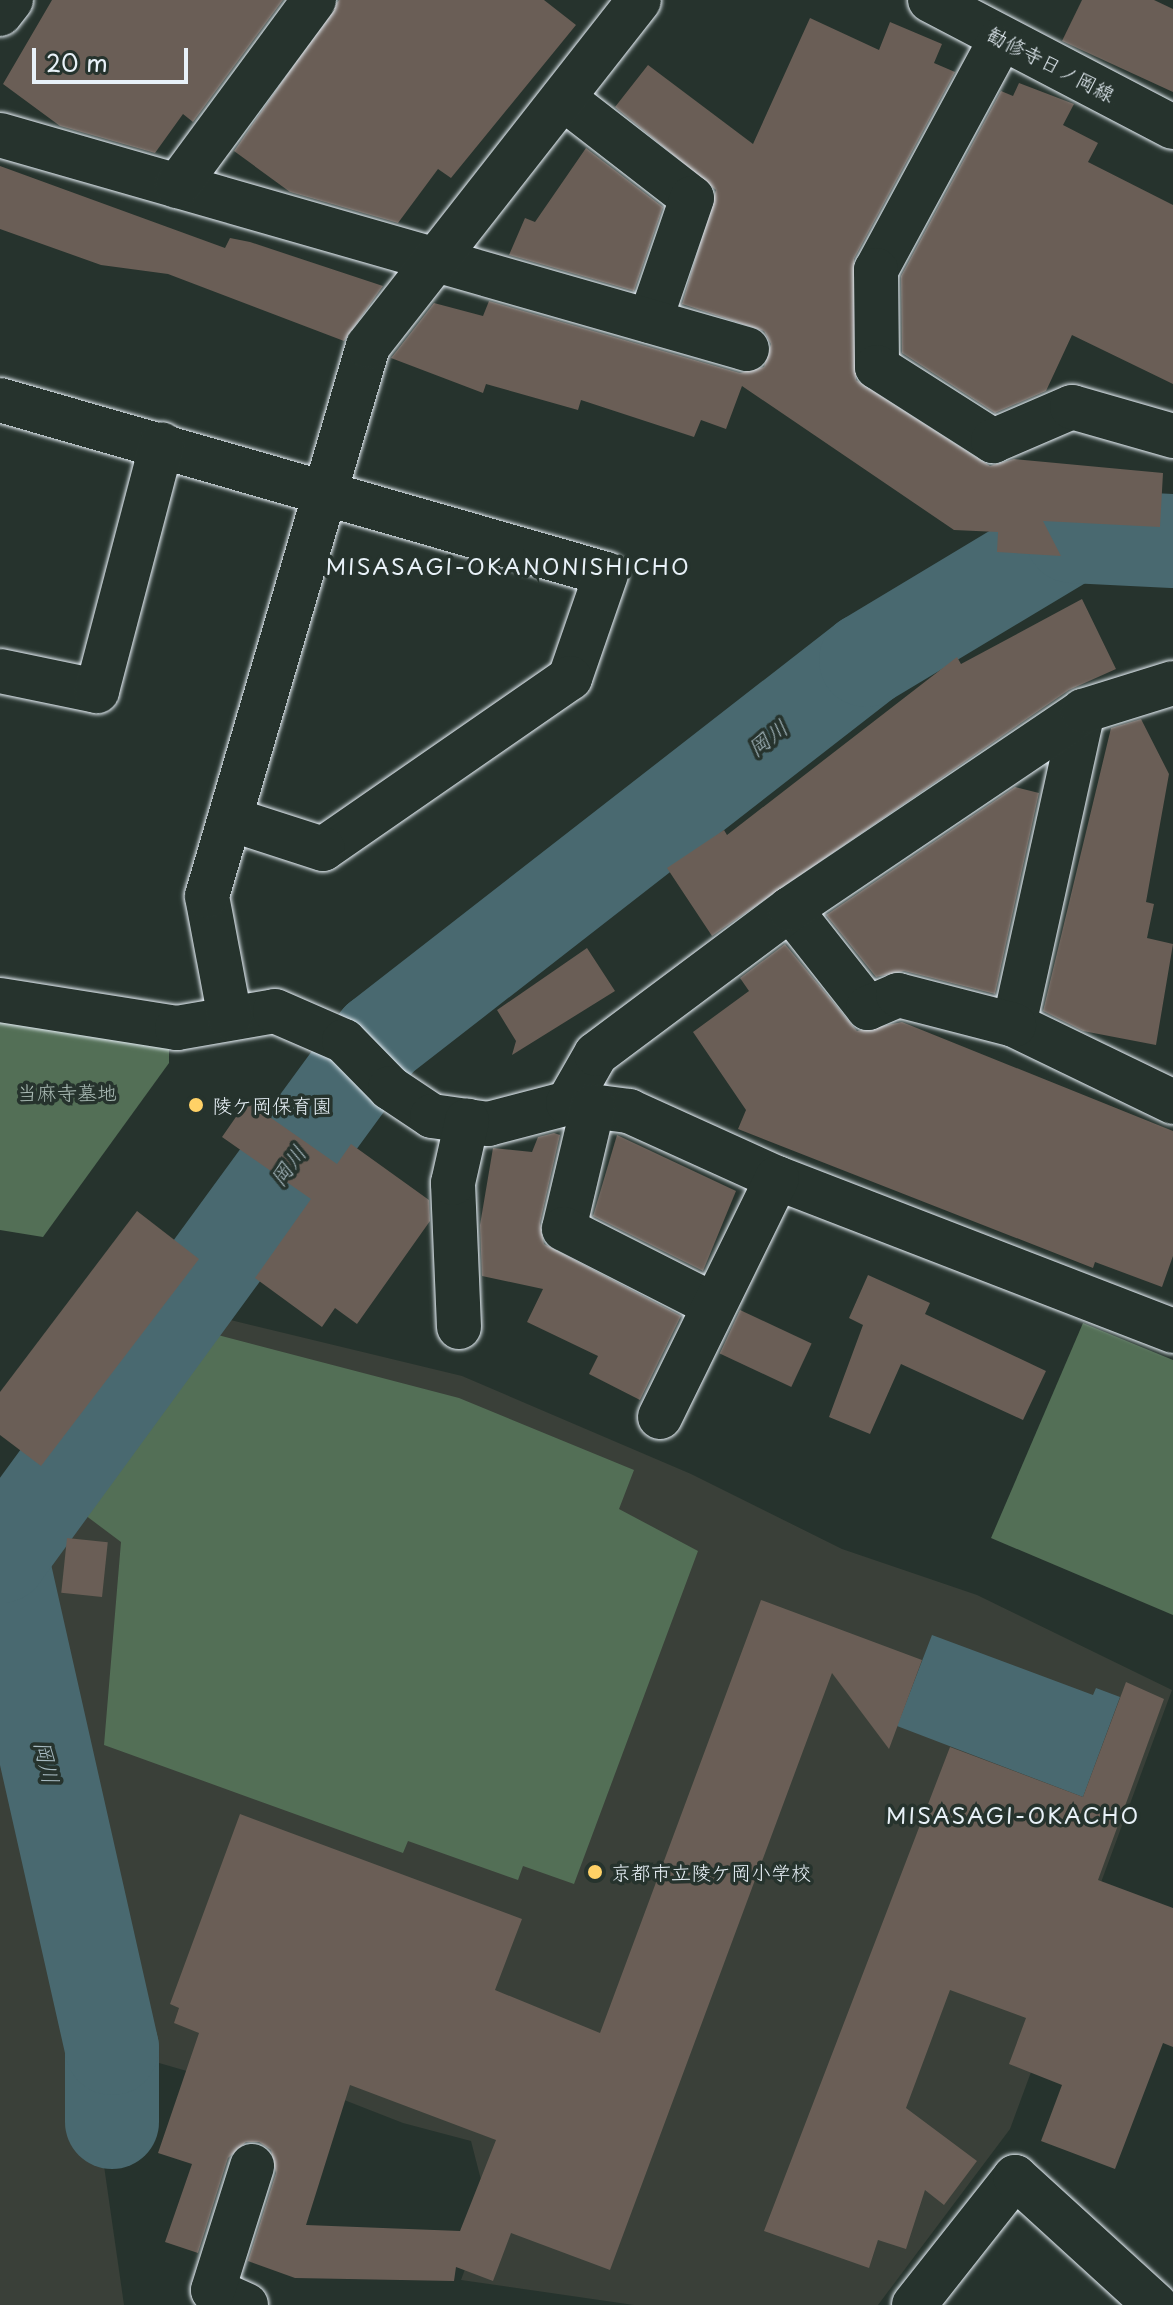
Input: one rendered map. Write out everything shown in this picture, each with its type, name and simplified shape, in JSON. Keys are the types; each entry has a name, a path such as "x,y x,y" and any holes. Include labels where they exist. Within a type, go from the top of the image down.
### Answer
{"street":[{"path":"0,14 11,0"},
{"path":"177,186 314,0"},
{"path":"230,1018 207,896 368,346 639,0"},
{"name":"勧修寺日ノ岡線","path":"930,0 1173,127"},
{"path":"1001,39 876,270 877,367 993,441 1072,407 1173,436"},
{"path":"563,98 692,198 650,321"},
{"path":"0,135 747,349"},
{"path":"0,400 326,489 606,574 570,678 323,849 230,819"},
{"path":"0,671 97,691 162,444"},
{"path":"714,1305 564,1229 581,1105 596,1054 790,909 1083,711 1173,683"},
{"path":"1014,1025 1083,711"},
{"path":"790,909 868,1008 898,995 1014,1025 1173,1102"},
{"path":"0,1000 177,1028 275,1011 344,1041 390,1088 432,1116 488,1124 581,1105 629,1111 777,1178 1171,1326"},
{"path":"459,1327 453,1183 467,1121"},
{"path":"660,1417 777,1178"},
{"path":"246,2305 213,2290 252,2166"},
{"path":"914,2305 1015,2177 1155,2305"}],"shaded area":[{"name":"京都市立陵ケ岡小学校","path":"210,1315 462,1376 691,1474 842,1549 977,1595 1172,1690 1010,2129 878,2305 634,2305 461,2280 488,2207 471,2141 403,2123 265,2069 256,2091 128,2054 14,1573"},
{"path":"0,1661 74,1957 124,2305 0,2305"}],"green space":[{"name":"当麻寺墓地","path":"0,1016 169,1046 169,1063 43,1237 0,1230"},
{"path":"1083,1323 1173,1360 1173,1615 991,1538"},
{"path":"214,1334 459,1398 634,1470 619,1509 698,1551 574,1884 523,1866 518,1880 408,1841 403,1853 104,1745 121,1542 85,1515"}],"water":[{"path":"932,1635 1093,1695 1096,1688 1120,1697 1083,1797 897,1726"}],"building":[{"path":"52,0 283,0 193,122 183,114 155,153 60,126 3,84"},
{"path":"339,0 544,0 576,25 451,178 438,169 398,223 290,192 234,151"},
{"path":"1082,0 1154,0 1173,9 1173,92 1062,41"},
{"path":"810,18 879,50 890,22 942,44 934,63 955,72 854,259 856,380 990,466 1014,459 1163,473 1160,527 1043,521 1061,556 997,552 998,532 954,530 742,386 726,429 701,420 694,437 581,400 578,410 486,384 483,393 391,358 434,303 483,316 489,301 740,373 764,367 771,344 764,331 682,304 716,190 615,107 648,65 753,144"},
{"path":"1019,83 1074,104 1063,125 1098,143 1088,162 1173,205 1173,384 1072,335 1046,391 995,413 902,353 901,276 1001,91 1013,96"},
{"path":"586,148 663,207 634,291 509,255 525,218 535,222"},
{"path":"0,166 225,248 230,238 250,242 383,286 344,341 168,274 101,265 0,229"},
{"path":"1082,599 1116,669 1069,690 712,936 667,868 724,830 727,835 957,657 961,664"},
{"path":"1141,719 1169,774 1146,902 1154,904 1147,938 1173,944 1156,1045 1083,1031 1043,1011 1111,728"},
{"path":"1015,787 1039,793 995,994 904,971 876,977 826,915"},
{"path":"785,944 857,1031 902,1022 1173,1131 1173,1256 1162,1287 1095,1262 1093,1268 738,1129 746,1110 693,1032 749,991 740,978"},
{"path":"587,948 615,991 512,1055 516,1041 497,1010"},
{"path":"247,1101 337,1164 351,1144 429,1200 430,1221 357,1324 335,1308 322,1327 255,1278 311,1199 222,1137"},
{"path":"554,1133 560,1135 540,1223 544,1244 681,1316 640,1400 589,1374 598,1356 527,1322 543,1289 482,1276 480,1225 493,1148 532,1152 538,1137"},
{"path":"617,1135 736,1191 703,1271 593,1216"},
{"path":"137,1211 199,1259 41,1466 0,1435 0,1392"},
{"path":"868,1275 930,1303 925,1314 1046,1371 1023,1420 901,1364 870,1434 829,1417 863,1325 849,1318"},
{"path":"740,1310 812,1343 791,1387 720,1354"},
{"path":"67,1538 108,1542 102,1597 61,1593"},
{"path":"761,1600 922,1660 889,1749 832,1673 610,2270 511,2233 493,2281 456,2267 454,2281 295,2278 248,2261 276,2173 271,2150 259,2142 246,2142 228,2158 198,2253 165,2242 192,2164 158,2153 199,2033 174,2023 179,2008 170,2004 240,1814 522,1919 495,1990 600,2033","holes":["350,2085 496,2140 460,2231 306,2225"]},
{"path":"1126,1682 1164,1699 1098,1880 1173,1908 1173,2047 1163,2043 1115,2169 1041,2141 1062,2085 1009,2064 1026,2018 950,1990 906,2108 977,2161 944,2205 925,2190 906,2249 878,2240 869,2268 764,2231 950,1747 1083,1797"}],"waterway":[{"name":"岡川","path":"112,2122 112,2048 1,1556 379,1039 866,660 1072,536 1173,541"}],"place":[{"name":"陵ケ岡保育園","path":"196,1105"},
{"name":"京都市立陵ケ岡小学校","path":"595,1872"}],"district":[{"name":"MISASAGI-OKANONISHICHO","path":"508,566"},
{"name":"MISASAGI-OKACHO","path":"1013,1815"}]}
